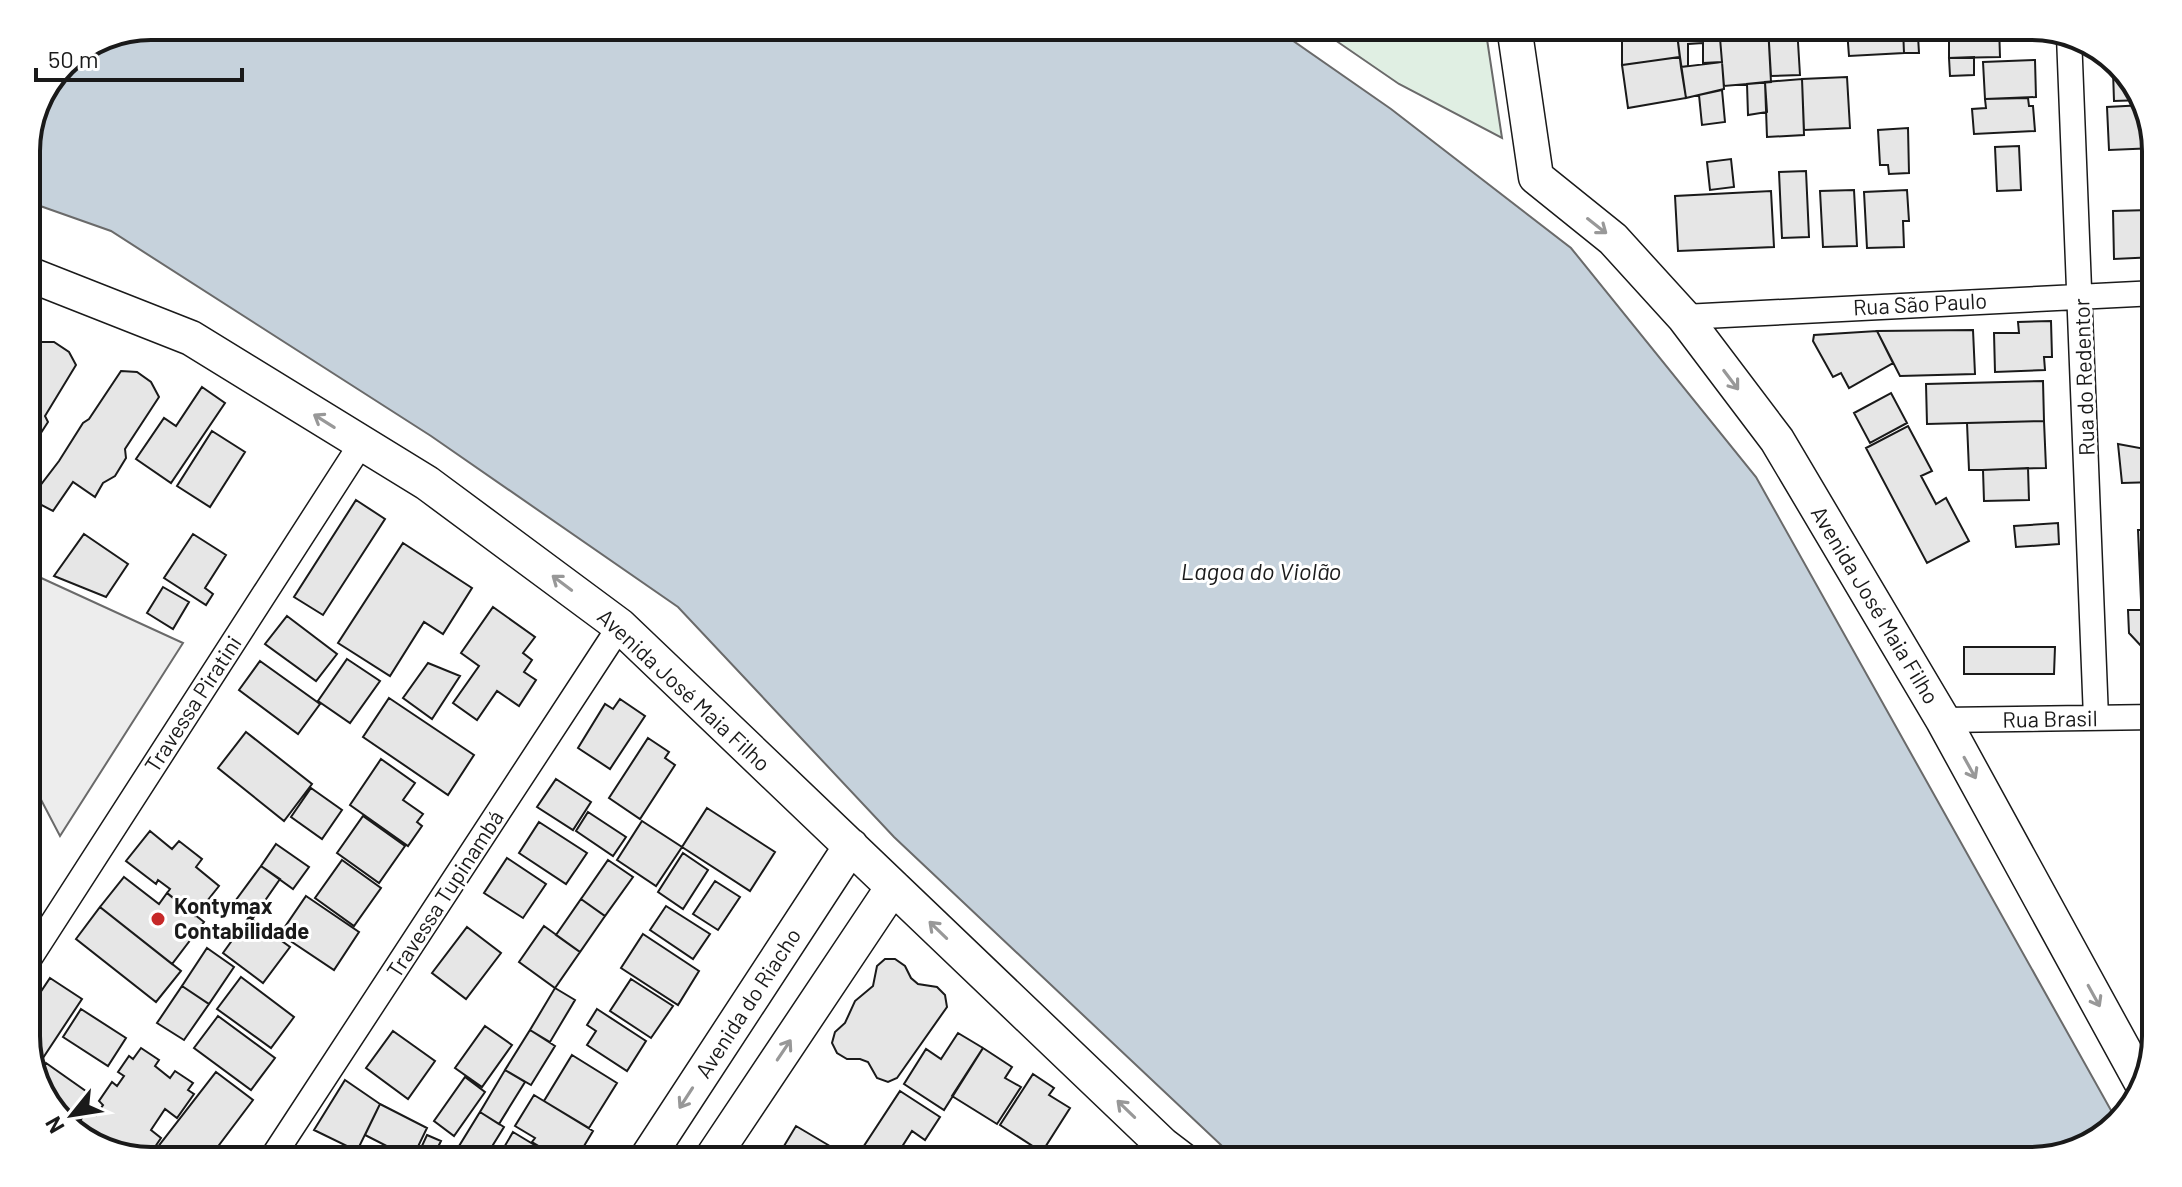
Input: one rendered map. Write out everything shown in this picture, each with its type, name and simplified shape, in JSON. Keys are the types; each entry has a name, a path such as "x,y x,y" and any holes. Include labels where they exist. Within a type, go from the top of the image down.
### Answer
{"street":[{"name":"Avenida José Maia Filho","path":"1516,40 1536,177 1613,239 1684,317 1777,440 1943,720 2136,1072"},
{"name":"Rua do Redentor","path":"2070,47 2096,718"},
{"name":"Avenida José Maia Filho","path":"40,279 191,338 427,483 620,626 851,846 1159,1147"},
{"name":"Rua São Paulo","path":"1684,317 2142,294"},
{"name":"Travessa Piratini","path":"40,942 361,444"},
{"name":"Travessa Tupinambá","path":"279,1147 620,626"},
{"name":"Rua Brasil","path":"1943,720 2142,717"},
{"name":"Avenida do Riacho","path":"654,1147 851,846"},
{"path":"719,1147 893,887"}],"green space":[{"path":"1335,40 1487,40 1502,138 1399,84"}],"shaded area":[{"path":"40,577 183,643 60,836 40,798"}],"water":[{"name":"Lagoa do Violão","path":"1292,40 1391,109 1571,248 1756,477 2112,1112 2080,1136 2053,1145 2031,1147 1223,1147 894,837 678,607 431,436 111,231 40,206 40,143 51,102 78,67 115,46 136,41"}],"building":[{"path":"1622,40 1678,40 1680,57 1622,65"},
{"path":"1678,40 1720,40 1722,62 1703,63 1703,43 1688,44 1688,66 1681,67"},
{"path":"1720,40 1769,40 1771,82 1724,86"},
{"path":"1769,40 1798,40 1800,75 1771,76"},
{"path":"1848,40 1903,40 1904,53 1849,56"},
{"path":"1903,40 1918,40 1919,53 1904,53"},
{"path":"1949,40 1999,40 2000,57 1949,58"},
{"path":"1680,57 1686,98 1628,108 1622,65"},
{"path":"1974,57 1974,75 1950,76 1949,58"},
{"path":"2035,60 2036,97 1985,99 1983,62"},
{"path":"1722,62 1724,89 1686,98 1681,67"},
{"path":"2113,76 2130,100 2114,101"},
{"path":"1847,77 1850,128 1804,130 1802,79"},
{"path":"1802,79 1804,135 1767,137 1765,82"},
{"path":"1765,82 1767,112 1748,115 1747,84"},
{"path":"1722,90 1725,122 1702,125 1699,95"},
{"path":"2028,98 2029,106 2033,106 2035,131 1974,134 1972,109 1986,108 1985,99"},
{"path":"2132,106 2142,149 2109,150 2107,107"},
{"path":"1908,128 1909,173 1889,174 1888,165 1880,165 1878,130"},
{"path":"2019,146 2021,190 1997,191 1995,147"},
{"path":"1731,159 1734,187 1710,190 1707,162"},
{"path":"1806,171 1809,237 1782,238 1779,172"},
{"path":"1854,190 1857,246 1823,247 1820,191"},
{"path":"1907,190 1909,221 1903,221 1904,247 1867,248 1864,192"},
{"path":"1771,191 1774,247 1678,251 1675,196"},
{"path":"2142,210 2142,258 2114,259 2113,211"},
{"path":"2051,321 2052,357 2044,357 2045,370 1995,372 1994,333 2019,333 2018,322"},
{"path":"1973,330 1975,374 1900,376 1877,331"},
{"path":"1877,331 1893,363 1849,388 1841,373 1833,377 1813,341 1814,335"},
{"path":"40,342 54,342 69,352 76,365 45,416 48,422 40,434"},
{"path":"121,371 137,372 151,382 159,397 125,449 126,458 115,476 103,483 95,497 73,482 53,511 40,504 40,486 83,423 89,419"},
{"path":"2043,381 2044,421 1927,424 1926,384"},
{"path":"202,387 225,403 171,483 136,459 164,418 176,426"},
{"path":"1891,393 1907,423 1870,443 1854,413"},
{"path":"2044,421 2046,468 1969,470 1967,423"},
{"path":"1908,426 1932,471 1921,476 1936,504 1946,498 1969,541 1927,563 1866,448"},
{"path":"212,431 245,452 210,507 177,486"},
{"path":"2118,444 2142,448 2142,482 2122,483"},
{"path":"2028,468 2029,500 1984,501 1983,470"},
{"path":"356,500 385,519 323,615 294,597"},
{"path":"2058,523 2059,544 2016,547 2014,526"},
{"path":"2138,530 2142,530 2141,600"},
{"path":"84,534 128,564 106,597 54,576"},
{"path":"193,534 226,555 205,588 213,594 206,605 164,578"},
{"path":"403,543 472,588 443,634 424,622 390,676 338,643"},
{"path":"163,587 189,602 173,629 147,613"},
{"path":"493,607 535,637 523,653 532,660 524,672 536,680 519,706 497,691 477,720 453,703 479,666 461,653"},
{"path":"2128,610 2142,610 2142,647 2129,633"},
{"path":"287,616 337,654 316,681 265,644"},
{"path":"1964,647 2055,647 2054,674 1964,674"},
{"path":"347,659 380,681 350,723 318,701"},
{"path":"260,661 320,704 298,734 239,690"},
{"path":"428,663 460,676 432,719 403,698"},
{"path":"389,698 474,755 448,795 363,737"},
{"path":"620,699 645,716 610,769 578,748 605,704 613,709"},
{"path":"246,732 312,784 284,821 218,768"},
{"path":"648,738 669,752 665,758 675,765 640,819 609,798"},
{"path":"381,759 415,783 403,800 423,814 417,822 422,826 408,846 350,805"},
{"path":"556,779 591,802 573,830 537,807"},
{"path":"311,788 342,810 322,839 291,817"},
{"path":"707,808 775,852 750,891 682,847"},
{"path":"588,812 626,837 613,856 576,831"},
{"path":"363,816 405,846 379,883 337,853"},
{"path":"642,821 682,847 656,886 617,860"},
{"path":"539,822 587,853 566,884 519,853"},
{"path":"150,831 172,849 179,841 202,859 196,867 219,886 195,916 167,893 170,889 158,880 156,884 126,861"},
{"path":"276,844 309,867 293,889 261,866"},
{"path":"683,853 708,870 683,909 658,892"},
{"path":"507,858 546,884 523,918 484,893"},
{"path":"342,860 381,888 354,926 315,898"},
{"path":"608,860 633,877 605,916 581,899"},
{"path":"261,866 280,879 253,918 233,904"},
{"name":"Kontymax Contabilidade","path":"124,877 159,904 167,893 204,922 172,964 100,907"},
{"path":"715,881 740,897 718,930 693,914"},
{"path":"306,896 359,932 334,970 280,934"},
{"path":"581,899 605,916 580,952 556,935"},
{"path":"666,906 710,934 693,959 650,930"},
{"path":"100,907 181,971 156,1002 76,939"},
{"path":"249,917 290,947 263,983 223,953"},
{"path":"544,926 580,952 555,988 519,962"},
{"path":"467,927 501,953 466,999 432,973"},
{"path":"643,934 699,971 678,1005 621,968"},
{"path":"207,948 234,967 209,1004 182,986"},
{"path":"885,959 895,959 905,966 918,984 937,987 945,995 947,1007 897,1078 888,1082 877,1078 868,1062 847,1059 837,1053 832,1043 835,1032 845,1023 855,1001 873,986 877,966"},
{"path":"241,977 294,1017 271,1048 217,1009"},
{"path":"50,978 82,999 42,1059 40,1044 40,993"},
{"path":"631,979 673,1006 651,1038 610,1011"},
{"path":"182,986 209,1004 184,1040 157,1023"},
{"path":"555,988 575,1000 550,1042 530,1030"},
{"path":"81,1009 126,1038 108,1066 63,1037"},
{"path":"597,1009 646,1041 627,1071 587,1045 596,1031 587,1025"},
{"path":"218,1016 275,1058 251,1090 194,1048"},
{"path":"485,1026 512,1045 482,1087 455,1068"},
{"path":"530,1030 555,1046 531,1085 505,1070"},
{"path":"393,1031 435,1061 408,1099 366,1068"},
{"path":"958,1033 983,1048 944,1110 904,1084 926,1049 941,1059"},
{"path":"141,1048 159,1060 155,1066 170,1078 175,1071 193,1083 188,1090 194,1094 177,1118 165,1109 151,1130 161,1138 155,1147 122,1143 102,1136 80,1121 88,1109 96,1115 103,1105 99,1101 112,1082 117,1086 124,1076 118,1072 129,1056 133,1059"},
{"path":"983,1048 1012,1067 1005,1078 1021,1087 997,1124 952,1096"},
{"path":"572,1055 617,1083 589,1128 544,1101"},
{"path":"46,1063 90,1094 75,1117 51,1085"},
{"path":"505,1070 525,1082 499,1124 480,1112"},
{"path":"216,1072 253,1100 218,1147 158,1147"},
{"path":"1033,1074 1054,1088 1049,1095 1070,1108 1045,1147 1034,1147 1000,1125"},
{"path":"465,1077 485,1092 454,1136 434,1121"},
{"path":"345,1080 380,1104 359,1147 349,1147 314,1130"},
{"path":"900,1091 940,1117 925,1140 912,1131 902,1147 863,1147"},
{"path":"534,1095 593,1131 583,1147 540,1147 532,1142 535,1138 515,1126"},
{"path":"380,1104 427,1128 418,1147 388,1147 365,1135"},
{"path":"480,1112 504,1127 492,1147 458,1147"},
{"path":"796,1126 832,1147 783,1147"},
{"path":"513,1132 538,1147 504,1147"},
{"path":"427,1135 441,1141 438,1147 421,1147"}],"place":[{"name":"Kontymax Contabilidade","path":"158,919"}]}
